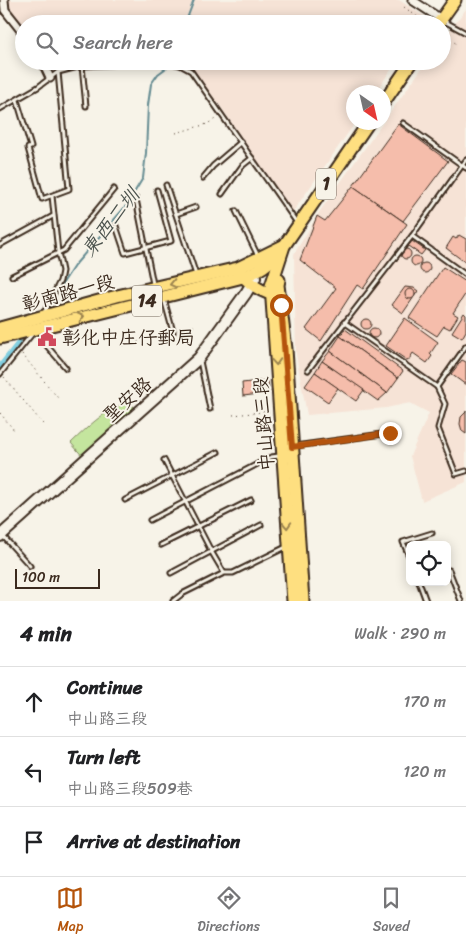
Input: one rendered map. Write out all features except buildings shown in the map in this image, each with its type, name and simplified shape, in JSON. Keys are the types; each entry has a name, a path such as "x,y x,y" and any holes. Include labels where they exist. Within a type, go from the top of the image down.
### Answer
{"main road":[{"path":"445,15 455,0"},
{"path":"391,92 406,70"},
{"name":"中山路三段","path":"289,452 280,410 275,290 284,246 363,130"},
{"name":"彰南路一段","path":"249,275 259,257 284,246"},
{"name":"彰南路一段","path":"41,322 164,296 249,275 274,259 284,246"},
{"path":"249,275 275,290"},
{"name":"彰南路一段","path":"0,334 154,288 197,278 249,275"},
{"name":"中山路三段","path":"275,290 286,349 293,545 293,601"},
{"name":"中山路三段","path":"293,545 303,601"}],"street":[{"path":"4,0 6,10 15,22"},
{"path":"412,0 431,15"},
{"path":"46,70 50,78"},
{"name":"聖安路","path":"1,535 199,358 249,275"}],"lane":[{"path":"451,27 464,32 466,26"},
{"path":"0,109 58,72 66,70"},
{"path":"82,70 86,106"},
{"path":"189,70 298,225"},
{"path":"16,100 31,147 28,148 42,199 69,189 58,72"},
{"path":"403,123 464,166"},
{"path":"203,178 212,166 241,142"},
{"path":"222,194 242,166 252,158"},
{"path":"308,370 412,236 464,166 466,160"},
{"path":"166,185 197,278"},
{"path":"12,276 64,250 114,189"},
{"path":"116,226 125,252 171,241 157,190"},
{"path":"0,374 41,322 60,281 62,271 53,216 52,196"},
{"path":"136,199 154,288"},
{"path":"176,214 196,206"},
{"path":"236,211 259,257"},
{"path":"0,245 53,216"},
{"path":"412,236 466,275"},
{"path":"164,296 173,332"},
{"path":"41,322 47,346 66,368"},
{"path":"344,322 437,387 445,404 438,428 456,474 466,471"},
{"path":"437,387 466,346"},
{"path":"199,358 210,409"},
{"path":"150,520 271,457 390,433"},
{"path":"125,500 218,452"},
{"path":"164,460 198,527 224,572"},
{"path":"161,545 251,500"},
{"path":"171,573 261,525"},
{"path":"406,541 432,533"},
{"path":"1,535 30,566"},
{"path":"173,601 182,594 224,572 233,573 293,545"},
{"path":"451,575 461,601"},
{"path":"420,586 426,601"}],"path":[{"path":"404,7 415,15"},
{"path":"451,40 457,44"},
{"path":"176,133 207,124 222,116"},
{"path":"123,346 194,326"},
{"path":"19,350 58,398"},
{"path":"0,374 43,424"},
{"path":"233,415 280,410"},
{"path":"0,414 14,430"}],"shaded area":[{"path":"8,0 399,0 422,15 15,15 15,22 6,10 5,2"},
{"path":"466,9 466,482 422,501 410,456 429,413 410,403 386,408 307,415 296,354 294,254 320,211 378,130 391,130 391,111 421,70 451,70 451,29"},
{"path":"194,70 391,70 381,85 346,85 346,130 350,130 292,213"}],"green space":[{"path":"123,404 133,406 139,411 85,459 71,443 101,416"}],"waterway":[{"name":"東西二圳","path":"188,15 194,0"},
{"name":"東西二圳","path":"55,295 74,266 126,206 143,178 151,84 163,70"},
{"name":"東西二圳","path":"18,344 23,337"},
{"name":"東西二圳","path":"0,367 18,344"}],"place":[{"name":"彰化中庄仔郵局","path":"47,337"}],"route":[{"path":"281,305 286,349 292,447 390,433"}]}
